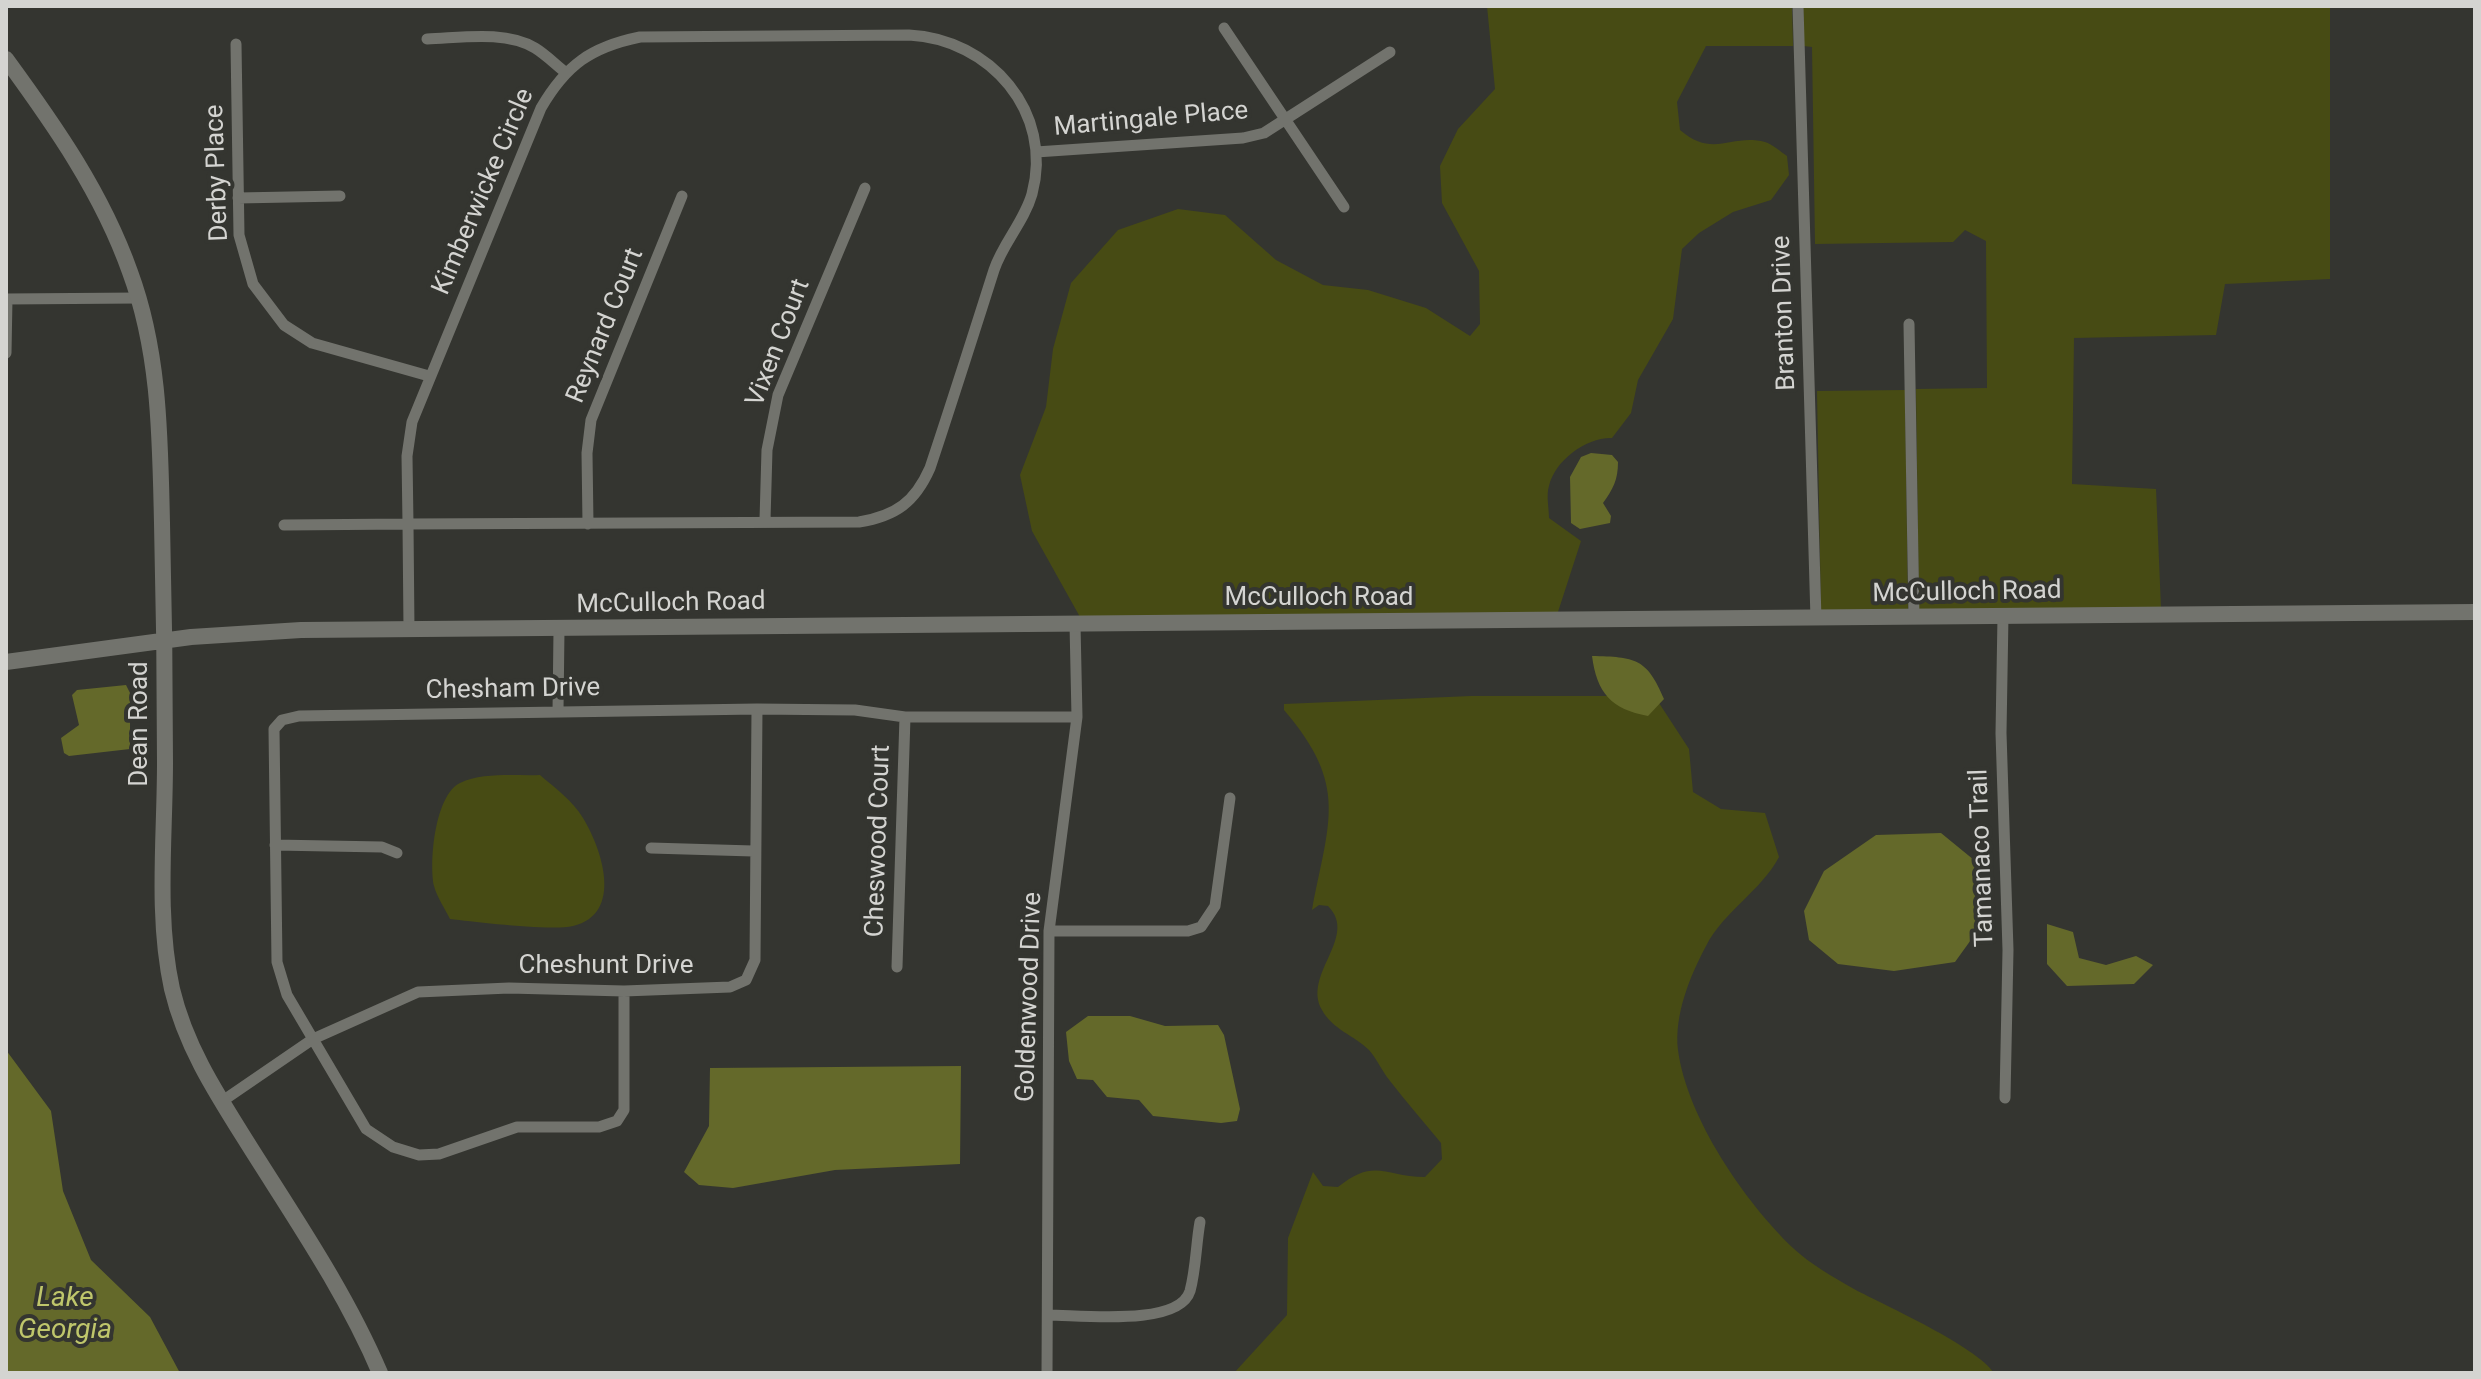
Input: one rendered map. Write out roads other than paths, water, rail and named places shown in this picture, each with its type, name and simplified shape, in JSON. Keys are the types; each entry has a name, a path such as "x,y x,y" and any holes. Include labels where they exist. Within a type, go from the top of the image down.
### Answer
{"street":[{"name":"Branton Drive","path":"1798,6 1816,619"},
{"path":"1224,28 1344,207"},
{"name":"Kimberwicke Circle","path":"927,36 974,52 1010,84 1029,120 1036,152 1032,192 1025,213 996,265 921,489 899,510 859,522 765,520 408,524 412,422 541,108 565,72 602,47 640,37 927,36"},
{"path":"427,39 512,40 534,47 565,72"},
{"name":"Derby Place","path":"236,44 238,198 244,261 253,284 284,325 312,343 429,376"},
{"name":"Martingale Place","path":"1036,152 1243,138 1264,133 1390,52"},
{"name":"Dean Road","path":"6,59 77,160 112,228 139,298 157,397 164,642 167,956 185,1030 221,1102 329,1274 380,1373"},
{"name":"Vixen Court","path":"765,520 767,450 778,395 865,188"},
{"path":"238,198 340,196"},
{"name":"Reynard Court","path":"588,524 587,453 591,420 682,196"},
{"path":"6,353 7,299 139,298"},
{"path":"1909,324 1914,618"},
{"path":"284,525 408,524 409,630"},
{"name":"McCulloch Road","path":"6,662 233,633 2475,612"},
{"name":"Tamanaco Trail","path":"2003,616 2001,733 2008,950 2005,1098"},
{"name":"Goldenwood Drive","path":"1047,1373 1049,931 1077,717 1075,624"},
{"path":"558,711 559,630"},
{"name":"Cheshunt Drive","path":"221,1102 313,1039 418,992 509,988 624,991 730,987 746,980 755,960 753,851 757,709"},
{"name":"Chesham Drive","path":"624,991 624,1110 617,1121 599,1127 517,1127 439,1154 419,1155 393,1147 366,1129 287,995 277,962 274,729 282,720 299,716 558,711 855,710 905,717 1077,717"},
{"name":"Cheswood Court","path":"897,967 905,717"},
{"path":"1049,931 1188,931 1201,927 1215,906 1230,798"},
{"path":"275,845 382,847 397,853"},
{"path":"651,848 753,851"},
{"path":"1048,1315 1160,1315 1180,1307 1189,1293 1200,1222"}],"water":[{"path":"1591,453 1612,455 1618,462 1614,484 1603,503 1611,516 1610,523 1580,529 1571,523 1570,477 1581,457"},
{"path":"1592,656 1619,657 1638,662 1652,675 1664,699 1648,716 1615,704 1602,689"},
{"path":"126,685 130,693 130,749 69,756 64,753 61,738 79,725 72,695 77,690"},
{"path":"1941,833 1985,869 1986,919 1955,962 1894,971 1838,964 1809,940 1804,911 1824,871 1876,835"},
{"path":"2047,924 2073,932 2079,958 2106,965 2136,956 2153,965 2134,984 2067,986 2047,964"},
{"path":"1088,1016 1130,1016 1165,1026 1218,1025 1224,1035 1240,1109 1237,1121 1221,1123 1153,1116 1139,1100 1107,1097 1093,1080 1077,1079 1069,1061 1066,1032"},
{"name":"Lake Georgia","path":"6,1050 51,1111 63,1191 91,1260 150,1317 180,1373 6,1373"},
{"path":"961,1066 960,1164 835,1170 733,1188 699,1185 684,1172 709,1126 710,1068"}]}
